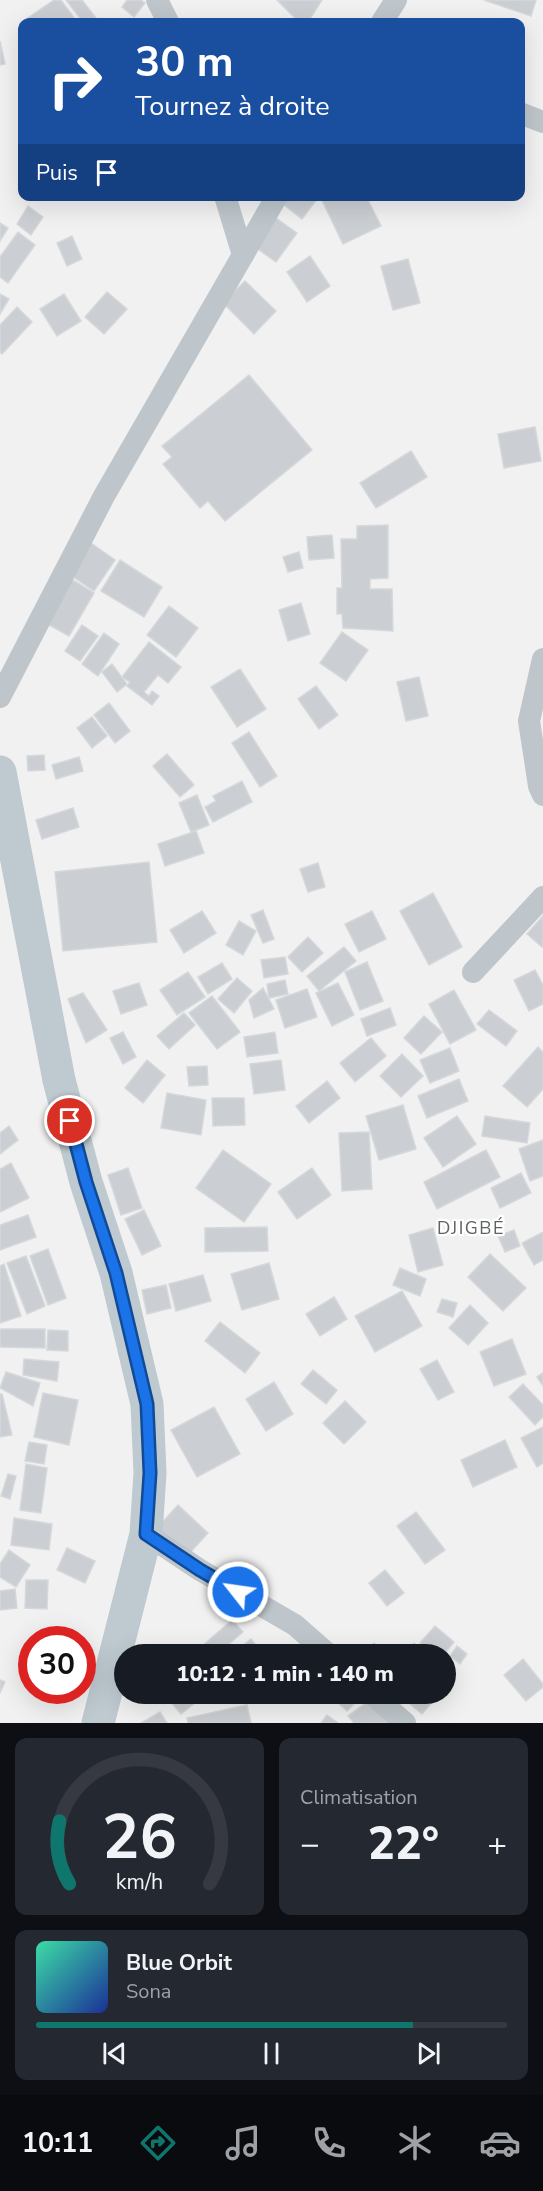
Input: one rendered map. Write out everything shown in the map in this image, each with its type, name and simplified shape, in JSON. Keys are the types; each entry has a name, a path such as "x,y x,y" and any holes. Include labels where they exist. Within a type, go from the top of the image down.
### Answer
{"street":[{"path":"157,0 166,18"},
{"path":"385,18 396,0"},
{"path":"525,113 543,111"},
{"path":"525,115 543,122"},
{"path":"227,201 243,255"},
{"path":"0,697 104,496 274,201"},
{"path":"543,658 529,721 543,795"},
{"path":"0,772 59,1080 86,1182 116,1273 147,1404 150,1473 146,1534 98,1723"},
{"path":"473,972 543,897"},
{"path":"146,1534 200,1570 295,1625 317,1644"},
{"path":"383,1704 405,1723"}],"building":[{"path":"54,0 61,0 74,18 28,18"},
{"path":"66,0 82,0 96,18 80,18"},
{"path":"127,0 141,0 145,3 134,17 122,7"},
{"path":"277,0 322,0 311,18 295,18"},
{"path":"484,0 536,0 531,16"},
{"path":"0,41 5,64 0,65"},
{"path":"285,201 316,201 302,219 283,204"},
{"path":"322,201 368,201 381,226 343,244"},
{"path":"28,206 43,217 31,235 17,224"},
{"path":"273,216 297,233 276,262 252,245"},
{"path":"0,223 8,228 0,241"},
{"path":"18,232 35,245 8,283 0,277 0,257"},
{"path":"72,236 82,259 67,266 57,243"},
{"path":"310,256 330,286 307,302 287,272"},
{"path":"408,259 420,303 393,310 381,266"},
{"path":"245,281 276,311 254,334 223,303"},
{"path":"107,292 127,309 104,334 85,317"},
{"path":"0,294 9,299 0,314"},
{"path":"64,294 81,321 57,336 40,309"},
{"path":"17,307 32,322 2,354 0,352 0,325"},
{"path":"249,375 312,450 225,521 208,501 200,508 163,464 172,457 162,446"},
{"path":"535,427 541,461 504,468 498,434"},
{"path":"411,451 427,477 376,508 360,483"},
{"path":"388,525 388,578 370,579 370,589 392,589 393,631 343,628 342,614 337,614 337,588 342,588 341,539 357,539 357,526"},
{"path":"332,535 334,558 309,560 307,537"},
{"path":"91,543 115,560 94,591 69,574"},
{"path":"299,552 303,568 288,572 283,557"},
{"path":"120,560 162,587 144,617 101,591"},
{"path":"68,577 94,593 69,636 42,621"},
{"path":"301,603 310,634 288,641 279,610"},
{"path":"169,606 198,628 176,657 147,635"},
{"path":"82,625 98,636 80,661 65,651"},
{"path":"342,632 368,650 346,681 320,663"},
{"path":"104,633 119,644 98,676 82,664"},
{"path":"149,642 181,667 168,683 158,675 144,692 149,696 152,691 159,696 152,705 127,686 130,682 122,677"},
{"path":"112,664 127,684 117,692 102,672"},
{"path":"240,669 266,709 237,727 211,687"},
{"path":"419,677 428,716 406,721 397,682"},
{"path":"316,686 338,715 319,729 298,699"},
{"path":"109,703 130,731 115,743 94,715"},
{"path":"92,717 107,736 92,748 77,728"},
{"path":"249,732 277,776 260,787 232,743"},
{"path":"167,754 194,785 180,797 153,766"},
{"path":"44,755 45,770 28,771 27,756"},
{"path":"79,757 83,771 56,779 52,765"},
{"path":"242,781 252,802 213,822 205,807 216,801 213,796"},
{"path":"197,795 209,825 191,832 179,803"},
{"path":"73,808 79,827 42,839 36,820"},
{"path":"196,831 204,853 165,866 158,844"},
{"path":"149,862 157,942 63,951 55,872"},
{"path":"318,863 325,887 308,892 300,869"},
{"path":"433,893 462,947 429,965 400,911"},
{"path":"263,910 274,939 263,943 251,915"},
{"path":"202,911 216,933 184,953 170,930"},
{"path":"372,911 386,939 359,952 345,924"},
{"path":"543,916 543,945 542,947 527,934"},
{"path":"239,921 256,931 243,955 226,945"},
{"path":"308,937 323,953 302,972 288,957"},
{"path":"344,947 356,961 319,991 307,976"},
{"path":"285,957 288,974 264,978 261,960"},
{"path":"367,962 383,1001 360,1010 345,972"},
{"path":"222,963 232,979 208,994 198,977"},
{"path":"535,970 543,985 543,1004 529,1011 514,980"},
{"path":"188,972 205,997 177,1015 160,990"},
{"path":"237,978 252,991 234,1013 218,999"},
{"path":"285,980 288,994 269,998 267,984"},
{"path":"139,983 147,1005 121,1014 113,991"},
{"path":"338,983 354,1015 332,1026 316,993"},
{"path":"263,988 274,1009 254,1018 249,1000"},
{"path":"307,989 317,1017 285,1028 276,1000"},
{"path":"454,990 476,1030 450,1044 429,1004"},
{"path":"83,993 107,1030 86,1043 68,999"},
{"path":"212,996 240,1032 217,1049 189,1013"},
{"path":"390,1008 396,1025 367,1036 361,1019"},
{"path":"489,1010 517,1031 506,1046 477,1024"},
{"path":"184,1013 195,1025 169,1049 157,1036"},
{"path":"424,1016 442,1032 421,1054 404,1038"},
{"path":"123,1032 136,1057 123,1064 110,1038"},
{"path":"275,1032 278,1053 247,1057 244,1037"},
{"path":"371,1038 386,1056 355,1082 340,1063"},
{"path":"538,1047 543,1052 543,1089 527,1107 503,1086"},
{"path":"450,1048 459,1071 430,1083 420,1060"},
{"path":"402,1054 423,1076 401,1097 380,1076"},
{"path":"147,1060 165,1075 143,1103 125,1088"},
{"path":"281,1060 285,1090 254,1094 250,1064"},
{"path":"207,1066 208,1085 189,1086 187,1067"},
{"path":"459,1079 468,1101 427,1118 418,1096"},
{"path":"327,1081 340,1098 309,1123 296,1106"},
{"path":"167,1093 206,1100 201,1135 161,1128"},
{"path":"212,1098 244,1098 245,1125 213,1126"},
{"path":"403,1105 416,1149 379,1160 366,1116"},
{"path":"457,1116 476,1144 443,1167 424,1138"},
{"path":"485,1116 530,1123 527,1143 482,1136"},
{"path":"9,1126 18,1140 0,1154 0,1133"},
{"path":"369,1132 372,1189 342,1191 339,1133"},
{"path":"543,1140 543,1176 530,1181 519,1149"},
{"path":"223,1150 271,1184 244,1222 196,1188"},
{"path":"486,1150 500,1177 437,1209 424,1182"},
{"path":"11,1163 29,1198 0,1212 0,1169"},
{"path":"128,1168 142,1208 121,1215 108,1175"},
{"path":"312,1168 331,1195 297,1219 278,1192"},
{"path":"521,1173 531,1193 500,1208 491,1188"},
{"path":"144,1210 161,1246 142,1255 125,1219"},
{"path":"28,1215 36,1237 0,1250 0,1225"},
{"path":"267,1227 268,1251 205,1252 205,1228"},
{"path":"433,1228 443,1265 418,1272 409,1235"},
{"path":"514,1230 520,1246 505,1252 498,1236"},
{"path":"543,1232 543,1260 534,1265 522,1243"},
{"path":"48,1249 66,1298 48,1305 30,1256"},
{"path":"490,1254 526,1288 503,1311 468,1277"},
{"path":"26,1256 45,1306 27,1314 7,1263"},
{"path":"269,1263 279,1299 242,1310 231,1274"},
{"path":"4,1264 21,1316 0,1323 0,1266"},
{"path":"400,1268 426,1279 420,1296 393,1285"},
{"path":"203,1275 211,1301 176,1311 169,1284"},
{"path":"166,1285 171,1308 147,1314 142,1290"},
{"path":"402,1291 422,1326 375,1352 355,1316"},
{"path":"334,1297 347,1319 320,1336 306,1314"},
{"path":"442,1299 457,1303 453,1317 437,1312"},
{"path":"470,1305 488,1323 468,1345 449,1328"},
{"path":"220,1322 260,1353 245,1373 205,1341"},
{"path":"0,1329 45,1329 45,1348 0,1347"},
{"path":"48,1330 68,1331 68,1351 47,1350"},
{"path":"512,1339 526,1374 494,1386 480,1352"},
{"path":"24,1359 59,1362 57,1381 23,1375"},
{"path":"437,1360 454,1392 438,1400 420,1369"},
{"path":"313,1370 337,1390 326,1404 301,1384"},
{"path":"6,1372 40,1383 33,1406 0,1388"},
{"path":"543,1373 543,1386 537,1377"},
{"path":"274,1382 293,1414 266,1431 246,1399"},
{"path":"523,1384 543,1405 543,1417 535,1425 509,1397"},
{"path":"43,1393 78,1400 69,1445 34,1437"},
{"path":"0,1394 2,1394 12,1435 0,1437"},
{"path":"345,1401 366,1422 344,1444 323,1423"},
{"path":"214,1407 240,1454 197,1477 171,1430"},
{"path":"543,1427 543,1463 537,1467 521,1438"},
{"path":"505,1440 517,1467 473,1487 461,1460"},
{"path":"29,1442 47,1445 44,1464 25,1461"},
{"path":"26,1464 47,1468 41,1513 20,1510"},
{"path":"8,1474 16,1476 10,1499 1,1496"},
{"path":"178,1505 208,1533 187,1556 157,1528"},
{"path":"416,1512 445,1550 425,1564 397,1526"},
{"path":"14,1518 52,1524 49,1550 11,1545"},
{"path":"67,1548 95,1561 85,1583 57,1570"},
{"path":"9,1550 30,1565 16,1587 0,1577 0,1564"},
{"path":"385,1570 404,1593 387,1606 369,1583"},
{"path":"26,1580 48,1580 47,1609 25,1608"},
{"path":"15,1589 17,1608 0,1610 0,1591"},
{"path":"232,1620 243,1632 229,1644 204,1644"},
{"path":"435,1626 454,1642 452,1644 420,1643"},
{"path":"251,1639 255,1644 245,1644"},
{"path":"456,1647 467,1654 460,1664 456,1661"},
{"path":"523,1659 543,1684 543,1687 526,1701 504,1675"},
{"path":"0,1680 5,1682 0,1693"},
{"path":"172,1704 194,1704 181,1714"},
{"path":"339,1704 354,1704 347,1711"},
{"path":"364,1704 373,1704 388,1723 354,1723 348,1716"},
{"path":"410,1704 430,1704 422,1714"},
{"path":"247,1705 251,1723 188,1723 187,1718"},
{"path":"160,1712 167,1723 141,1723"},
{"path":"327,1715 338,1723 321,1723"}],"district":[{"name":"DJIGBÉ","path":"471,1228"}],"route":[{"path":"70,1121 86,1182 116,1273 147,1404 150,1473 146,1534 238,1592"}]}
